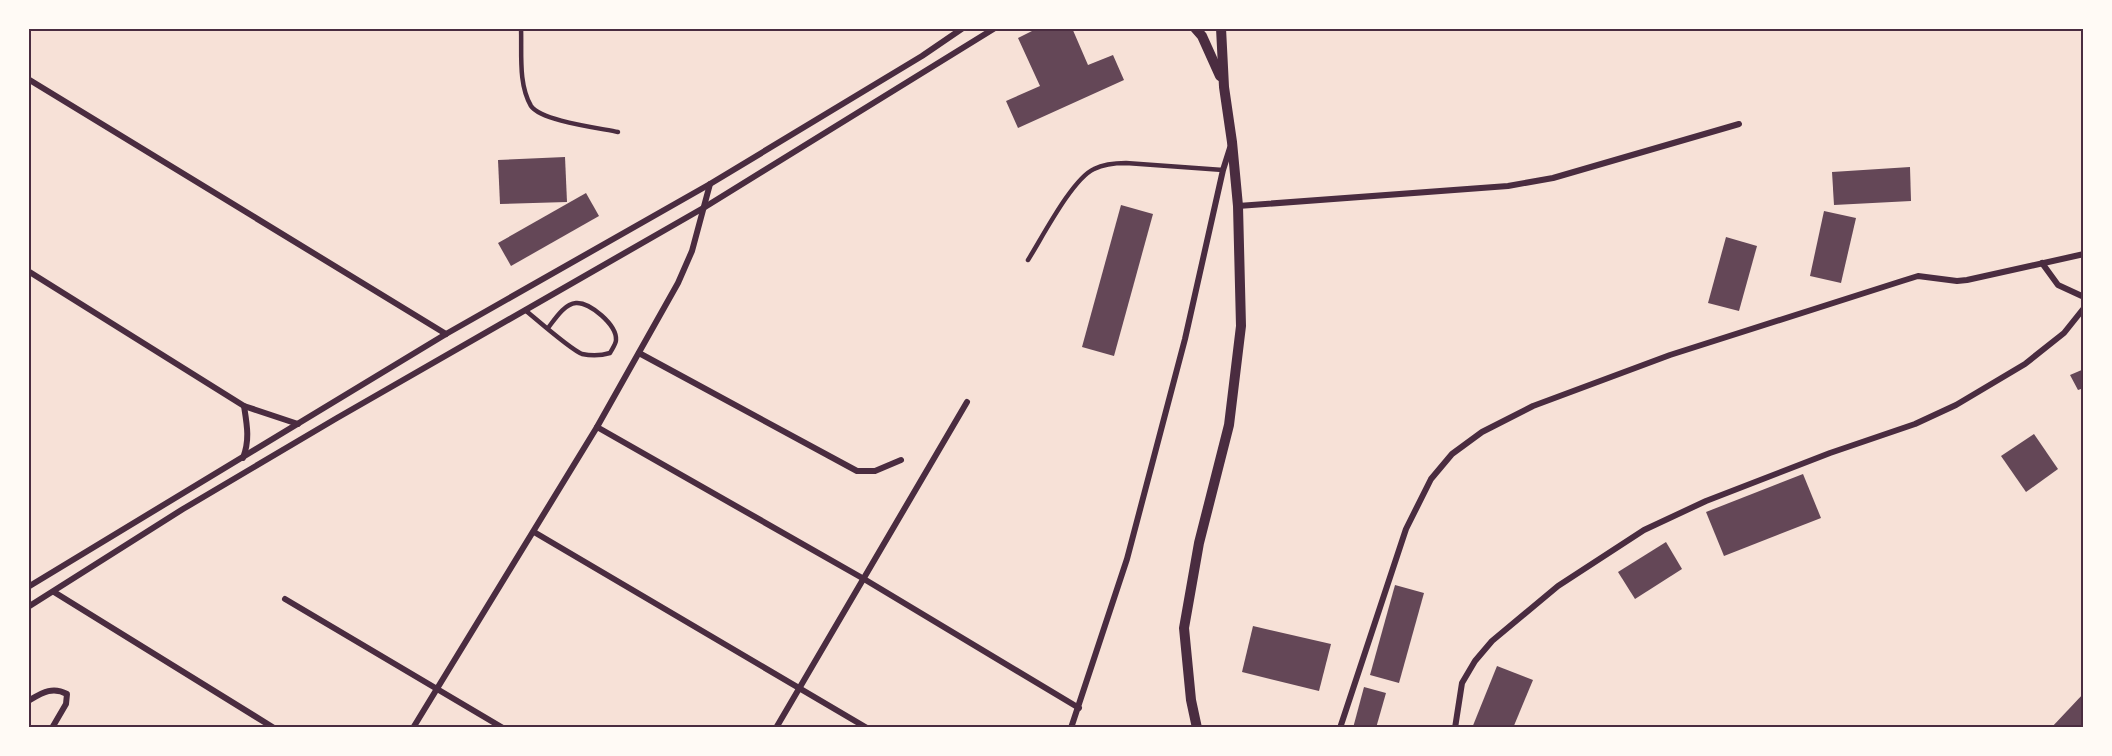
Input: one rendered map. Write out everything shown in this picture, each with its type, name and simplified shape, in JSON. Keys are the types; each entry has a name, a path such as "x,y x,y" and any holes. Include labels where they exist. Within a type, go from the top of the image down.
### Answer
{"street":[{"path":"28,587 446,334 710,184 922,56 963,28"},
{"path":"28,607 183,509 705,207 995,28"},
{"path":"1195,28 1202,36 1212,56 1224,87"},
{"path":"1197,728 1191,700 1184,628 1199,543 1229,425 1241,326 1238,206 1224,87 1221,28"},
{"path":"28,80 446,334"},
{"path":"1238,206 1508,186 1553,178 1739,124"},
{"path":"1071,728 1127,559 1138,512 1153,465 1188,328 1223,170 1232,142"},
{"path":"413,728 597,427 678,283 692,251 710,184"},
{"path":"1340,728 1406,529 1431,479 1452,454 1482,432 1533,406 1670,355 1918,276 1966,280 2084,254"},
{"path":"2042,263 2058,285 2084,297"},
{"path":"28,271 244,406 298,424"},
{"path":"1455,728 1462,683 1474,661 1492,641 1558,586 1644,530 1706,501 1830,453 1915,424 1956,405 2025,364 2064,333 2084,308"},
{"path":"639,353 857,471 875,471 901,460"},
{"path":"776,728 968,402"},
{"path":"242,458 248,445 244,406"},
{"path":"597,427 864,579 1079,708"},
{"path":"534,532 867,728"},
{"path":"54,592 274,728"},
{"path":"285,599 503,728"},
{"path":"28,701 47,690 59,690 67,694 66,704 52,728"}],"lane":[{"path":"521,28 522,81 532,107 546,117 618,132"},
{"path":"1028,260 1077,182 1092,169 1112,163 1126,162 1223,170"},
{"path":"525,310 579,353 599,357 610,353 616,342 608,320 584,304 575,303 562,310 548,328"}],"building":[{"path":"1038,28 1072,28 1088,65 1113,55 1124,80 1018,128 1006,101 1040,86 1018,38"},
{"path":"565,157 567,202 500,204 498,160"},
{"path":"1910,167 1911,201 1834,205 1832,172"},
{"path":"586,193 599,216 511,266 498,243"},
{"path":"1121,205 1153,214 1114,356 1082,347"},
{"path":"1824,211 1856,218 1841,283 1810,276"},
{"path":"1726,237 1757,246 1739,311 1708,303"},
{"path":"2084,369 2084,388 2078,390 2070,375"},
{"path":"2034,434 2058,469 2026,492 2001,456"},
{"path":"1803,474 1821,518 1724,556 1706,512"},
{"path":"1666,542 1682,569 1635,599 1618,572"},
{"path":"1395,585 1424,593 1399,683 1370,675"},
{"path":"1253,626 1331,644 1319,691 1242,672"},
{"path":"1497,666 1533,680 1513,728 1472,728"},
{"path":"1364,687 1386,693 1376,728 1353,728"},
{"path":"2084,693 2084,728 2051,728"}]}
